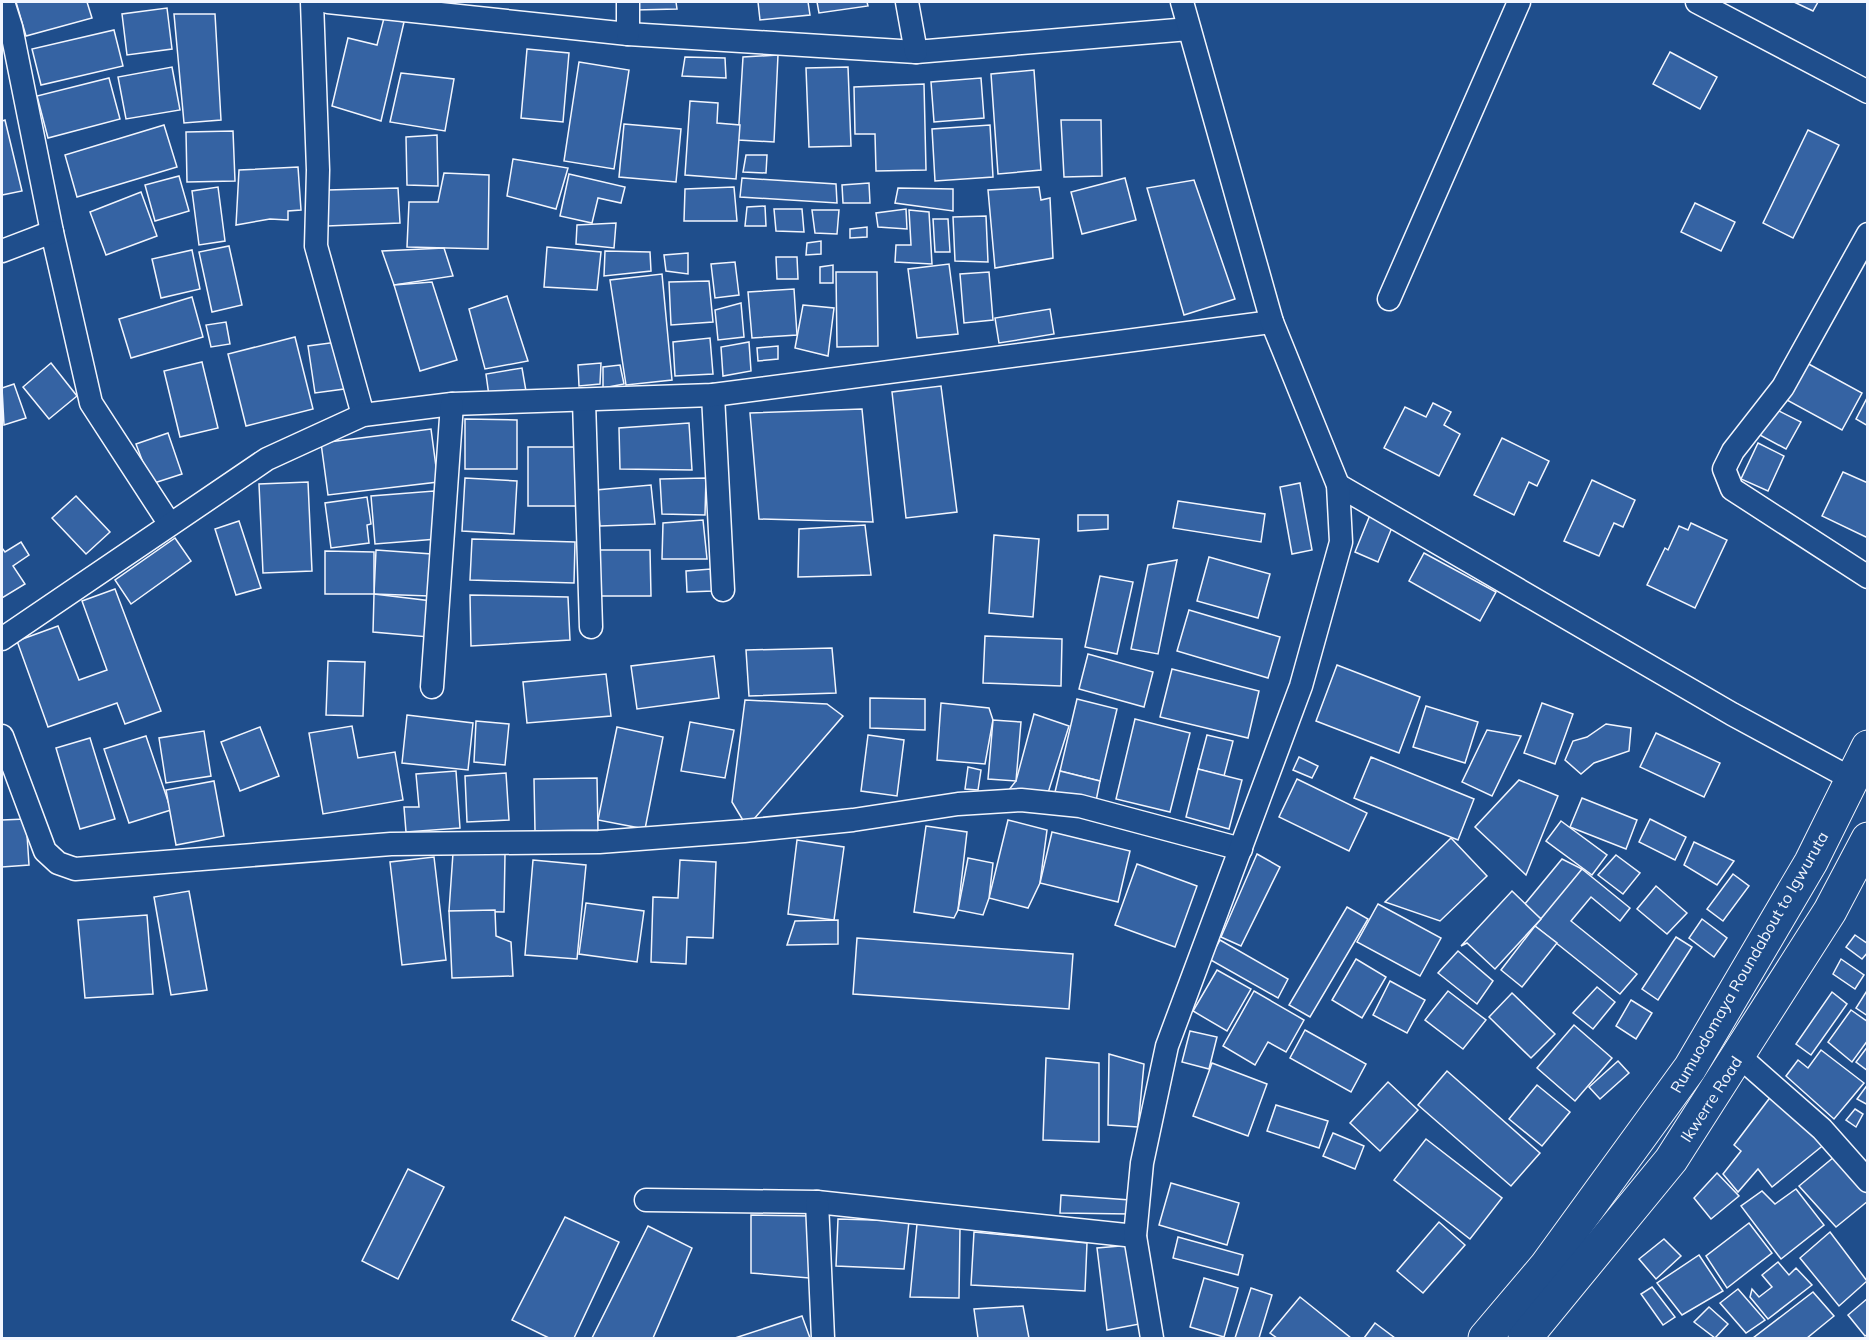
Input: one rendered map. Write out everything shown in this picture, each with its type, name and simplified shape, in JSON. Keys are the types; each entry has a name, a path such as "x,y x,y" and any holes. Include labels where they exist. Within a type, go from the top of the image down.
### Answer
{"main road":[{"name":"Rumuodomaya Roundabout to Igwuruta","path":"1485,1338 1546,1266 1689,1068 1811,862 1868,747"},
{"name":"Ikwerre Road","path":"1525,1338 1671,1160 1830,911 1868,839"}],"street":[{"path":"3,2 6,28 91,403 169,523"},
{"path":"312,2 318,170 316,246 363,416"},
{"path":"328,2 474,9 628,34 916,52 1189,29"},
{"path":"628,2 628,34"},
{"path":"907,2 916,52"},
{"path":"1152,1338 1135,1236 1142,1163 1167,1046 1301,686 1341,542 1338,485 1272,322 1182,2"},
{"path":"1389,299 1519,2"},
{"path":"1697,2 1868,92"},
{"path":"2,251 52,232"},
{"path":"1868,234 1783,387 1733,451 1724,468 1732,489 1797,534 1868,577"},
{"path":"2,639 169,523 267,459 363,416 452,404 713,395 1272,322"},
{"path":"713,395 723,590"},
{"path":"584,401 591,627"},
{"path":"432,687 452,404"},
{"path":"1338,485 1732,714 1852,779"},
{"path":"2,736 45,852 57,863 75,869 390,844 599,842 744,831 853,820 958,804 1021,800 1080,806 1241,849"},
{"path":"1739,1056 1822,1129 1868,1181"},
{"path":"646,1200 818,1202 1135,1236"},
{"path":"818,1202 823,1338"}],"building":[{"path":"16,2 87,2 92,18 26,36"},
{"path":"635,2 676,2 677,9 635,10"},
{"path":"758,2 808,2 810,15 760,20"},
{"path":"817,2 867,2 868,6 819,13"},
{"path":"1794,2 1818,2 1813,11"},
{"path":"167,8 172,49 127,55 122,14"},
{"path":"174,14 215,14 221,120 184,123"},
{"path":"384,18 404,22 381,121 332,106 348,38 377,45"},
{"path":"114,30 123,66 41,85 32,49"},
{"path":"527,49 569,53 563,122 521,118"},
{"path":"1670,52 1717,77 1700,109 1653,84"},
{"path":"778,55 774,142 738,140 743,57"},
{"path":"685,57 725,58 726,78 682,76"},
{"path":"579,62 629,70 614,169 564,161"},
{"path":"172,67 180,110 126,119 118,77"},
{"path":"848,67 851,146 809,147 806,68"},
{"path":"1034,70 1041,170 998,174 991,74"},
{"path":"401,73 454,79 445,131 390,122"},
{"path":"109,78 120,119 48,138 37,96"},
{"path":"981,78 984,118 934,122 931,82"},
{"path":"924,84 926,170 876,171 875,134 855,134 854,87"},
{"path":"690,101 718,103 717,123 740,125 736,179 685,175"},
{"path":"5,120 22,191 2,195 2,121"},
{"path":"1061,120 1101,120 1102,176 1064,177"},
{"path":"624,124 681,129 676,182 619,177"},
{"path":"164,125 177,167 77,197 65,155"},
{"path":"990,125 993,177 935,181 932,129"},
{"path":"1808,130 1839,145 1793,238 1763,223"},
{"path":"233,131 235,181 187,182 186,132"},
{"path":"437,135 438,186 407,185 406,137"},
{"path":"746,155 767,155 766,173 743,172"},
{"path":"513,159 568,168 556,209 507,196"},
{"path":"298,167 301,210 288,211 288,220 270,219 236,225 239,170"},
{"path":"444,173 489,175 488,249 407,247 409,202 438,202"},
{"path":"569,174 625,187 621,203 598,198 592,223 560,216"},
{"path":"179,176 189,211 155,221 145,185"},
{"path":"742,178 836,184 837,203 740,197"},
{"path":"1125,178 1136,220 1082,234 1071,192"},
{"path":"1194,180 1235,299 1184,315 1147,188"},
{"path":"869,183 870,203 843,203 842,185"},
{"path":"218,187 225,241 199,245 192,191"},
{"path":"734,187 737,221 684,221 685,189"},
{"path":"1039,187 1041,200 1050,198 1053,258 995,268 988,190"},
{"path":"398,188 400,223 327,226 328,190"},
{"path":"898,188 953,189 953,211 895,203"},
{"path":"141,192 157,236 106,255 90,212"},
{"path":"1695,203 1735,222 1721,251 1681,232"},
{"path":"765,206 766,226 745,226 747,207"},
{"path":"774,209 802,209 804,232 776,231"},
{"path":"906,209 907,229 878,227 876,213"},
{"path":"812,210 839,210 837,234 815,233"},
{"path":"909,210 929,212 932,264 895,262 896,245 911,245"},
{"path":"986,216 988,262 955,261 953,217"},
{"path":"933,219 948,219 950,252 935,252"},
{"path":"616,223 614,248 576,244 577,225"},
{"path":"867,227 867,237 850,238 850,229"},
{"path":"821,241 821,254 806,255 807,243"},
{"path":"229,246 242,305 212,312 199,252"},
{"path":"547,247 601,252 597,290 544,287"},
{"path":"444,248 453,276 394,285 382,251"},
{"path":"192,250 200,289 161,298 152,259"},
{"path":"605,251 650,252 651,271 604,276"},
{"path":"688,253 688,274 666,271 664,255"},
{"path":"776,257 797,257 798,279 777,279"},
{"path":"735,262 739,295 715,298 711,264"},
{"path":"949,264 958,334 917,338 908,269"},
{"path":"833,265 833,283 820,283 820,267"},
{"path":"836,272 877,272 878,346 837,347"},
{"path":"989,272 993,320 964,323 960,274"},
{"path":"662,274 672,380 626,385 610,280"},
{"path":"709,281 713,322 671,325 669,282"},
{"path":"432,282 457,360 420,371 394,285"},
{"path":"794,289 797,335 752,338 748,292"},
{"path":"507,296 528,361 485,369 469,309"},
{"path":"192,297 203,337 131,358 119,319"},
{"path":"741,303 744,337 718,340 715,310"},
{"path":"803,305 834,308 828,356 795,348"},
{"path":"1050,309 1054,334 999,343 995,318"},
{"path":"226,322 230,344 211,347 206,325"},
{"path":"295,337 313,409 246,426 228,354"},
{"path":"710,338 713,374 675,376 673,342"},
{"path":"337,342 344,389 315,393 308,346"},
{"path":"749,342 751,371 723,376 721,347"},
{"path":"778,346 778,359 758,361 757,348"},
{"path":"202,362 218,428 180,437 164,371"},
{"path":"1805,362 1862,393 1842,430 1785,399"},
{"path":"51,363 77,396 49,419 23,387"},
{"path":"601,363 600,384 579,386 578,365"},
{"path":"620,365 624,384 603,388 603,367"},
{"path":"522,368 526,391 489,396 486,374"},
{"path":"14,384 26,418 4,425 2,388"},
{"path":"941,386 957,512 906,518 892,392"},
{"path":"1868,398 1868,426 1856,419"},
{"path":"1433,403 1451,412 1444,425 1460,434 1439,476 1384,448 1405,407 1426,417"},
{"path":"1773,408 1801,422 1786,449 1758,434"},
{"path":"862,409 873,522 759,519 750,413"},
{"path":"465,419 517,420 517,469 465,469"},
{"path":"689,423 692,470 620,469 619,428"},
{"path":"431,429 438,482 328,495 321,443"},
{"path":"168,433 182,474 151,484 136,444"},
{"path":"1502,438 1549,461 1537,486 1529,482 1514,515 1474,495"},
{"path":"1758,443 1784,456 1768,491 1741,479"},
{"path":"528,447 578,447 578,506 528,506"},
{"path":"1843,472 1868,483 1868,538 1822,516"},
{"path":"465,478 517,481 514,534 462,531"},
{"path":"706,478 705,515 662,514 660,479"},
{"path":"1592,480 1635,500 1623,527 1614,523 1599,556 1564,541"},
{"path":"308,482 312,571 263,573 259,484"},
{"path":"1300,483 1312,550 1292,554 1280,487"},
{"path":"651,485 655,524 600,526 596,490"},
{"path":"434,491 437,539 375,544 371,496"},
{"path":"76,496 110,532 86,554 52,518"},
{"path":"367,497 371,524 367,525 369,543 331,548 325,503"},
{"path":"1178,501 1265,514 1261,542 1173,528"},
{"path":"1078,515 1108,515 1108,529 1078,531"},
{"path":"1370,515 1393,525 1378,562 1355,552"},
{"path":"703,520 707,559 662,559 663,523"},
{"path":"239,521 261,588 236,595 215,529"},
{"path":"1691,523 1727,540 1695,608 1647,585 1665,548 1668,550 1679,526 1688,530"},
{"path":"865,525 871,575 798,577 799,529"},
{"path":"994,535 1039,539 1033,617 989,613"},
{"path":"175,538 191,561 131,604 115,580"},
{"path":"472,539 575,542 574,583 470,580"},
{"path":"21,542 29,555 13,566 25,584 2,598 2,548 5,552"},
{"path":"376,550 432,554 429,596 374,594"},
{"path":"595,550 650,550 651,596 595,596"},
{"path":"325,551 374,552 374,594 325,594"},
{"path":"1424,553 1496,592 1480,621 1409,581"},
{"path":"1209,557 1270,574 1258,618 1197,601"},
{"path":"1177,560 1158,654 1131,649 1148,565"},
{"path":"711,569 713,591 687,592 686,571"},
{"path":"1100,576 1133,582 1117,654 1085,647"},
{"path":"115,589 161,711 125,724 117,703 48,727 17,641 58,626 79,680 107,670 82,601"},
{"path":"374,594 432,601 429,637 373,632"},
{"path":"470,595 568,597 570,640 471,646"},
{"path":"1189,610 1280,637 1268,678 1177,651"},
{"path":"985,636 1062,639 1061,686 983,683"},
{"path":"832,648 836,693 749,696 746,650"},
{"path":"1088,654 1153,672 1144,707 1079,689"},
{"path":"714,656 719,698 637,709 631,666"},
{"path":"328,661 365,662 363,716 326,715"},
{"path":"1337,665 1420,697 1399,753 1316,721"},
{"path":"1172,669 1259,691 1248,738 1160,717"},
{"path":"606,674 611,716 527,723 523,682"},
{"path":"870,698 925,699 925,730 870,728"},
{"path":"1077,699 1117,709 1100,781 1060,771"},
{"path":"745,700 827,704 843,716 747,827 732,802"},
{"path":"941,703 989,708 993,720 985,764 937,760"},
{"path":"1542,703 1573,714 1555,764 1524,753"},
{"path":"1426,706 1478,722 1465,763 1413,747"},
{"path":"1034,714 1069,726 1048,793 1008,791 1016,781"},
{"path":"407,715 473,723 468,770 402,763"},
{"path":"1135,719 1190,733 1170,812 1116,799"},
{"path":"993,720 1021,722 1016,781 988,779"},
{"path":"476,721 509,724 505,765 474,762"},
{"path":"690,722 734,730 725,778 681,771"},
{"path":"1606,724 1631,728 1629,751 1594,763 1581,774 1565,760 1573,741 1587,737"},
{"path":"352,726 358,758 395,752 403,800 323,814 309,733"},
{"path":"260,727 279,776 240,791 221,742"},
{"path":"617,727 663,737 645,829 598,820"},
{"path":"1487,730 1521,736 1492,796 1462,782"},
{"path":"204,731 211,776 166,783 159,738"},
{"path":"1656,733 1720,763 1704,797 1640,767"},
{"path":"868,735 904,740 897,796 861,791"},
{"path":"1207,735 1233,741 1224,776 1198,769"},
{"path":"146,736 171,810 129,823 104,749"},
{"path":"90,738 115,819 80,829 56,748"},
{"path":"1299,757 1318,766 1312,778 1293,770"},
{"path":"1371,757 1474,799 1458,840 1354,798"},
{"path":"968,767 981,770 978,790 965,789"},
{"path":"1198,769 1242,780 1229,829 1186,817"},
{"path":"456,771 460,828 406,832 404,807 419,807 416,774"},
{"path":"1060,771 1100,781 1096,801 1055,792"},
{"path":"506,773 509,820 467,822 465,776"},
{"path":"597,778 598,830 535,831 534,779"},
{"path":"1297,779 1367,813 1349,851 1279,817"},
{"path":"1519,780 1558,796 1526,875 1475,827"},
{"path":"214,781 224,836 176,845 166,790"},
{"path":"1582,798 1637,820 1626,849 1570,827"},
{"path":"26,819 29,865 2,867 2,820"},
{"path":"1650,819 1686,837 1675,860 1639,842"},
{"path":"1008,820 1047,830 1040,883 1028,908 989,898"},
{"path":"1561,821 1607,855 1592,875 1546,841"},
{"path":"926,826 967,832 958,910 954,918 914,912"},
{"path":"1052,832 1130,851 1118,902 1040,883"},
{"path":"1451,838 1487,876 1440,921 1385,902"},
{"path":"797,840 844,847 834,920 788,914"},
{"path":"1694,842 1734,861 1717,885 1684,865"},
{"path":"453,853 505,854 504,912 449,911"},
{"path":"1257,854 1280,867 1241,946 1221,937"},
{"path":"1616,855 1640,873 1623,894 1598,875"},
{"path":"434,857 446,960 402,965 390,862"},
{"path":"968,858 993,863 989,898 983,915 958,910"},
{"path":"1562,859 1582,869 1545,922 1524,905"},
{"path":"533,860 586,865 577,959 525,955"},
{"path":"680,860 716,862 713,938 687,937 686,964 651,962 653,897 678,898"},
{"path":"1137,864 1197,886 1175,947 1115,925"},
{"path":"1582,869 1630,908 1620,921 1591,897 1571,921 1637,974 1620,994 1535,926"},
{"path":"1733,874 1749,886 1723,921 1707,909"},
{"path":"1656,886 1687,913 1667,934 1637,909"},
{"path":"189,891 207,990 171,995 154,897"},
{"path":"1512,891 1541,919 1495,969 1467,943 1461,946"},
{"path":"586,903 644,911 637,962 579,954"},
{"path":"1378,904 1441,938 1420,976 1357,942"},
{"path":"1347,907 1368,919 1310,1017 1289,1005"},
{"path":"495,910 496,936 511,942 513,976 452,978 449,911"},
{"path":"147,915 153,994 85,998 78,920"},
{"path":"1702,919 1727,938 1714,957 1689,938"},
{"path":"838,920 838,944 787,945 795,921"},
{"path":"1535,926 1557,943 1522,987 1501,970"},
{"path":"1855,935 1868,944 1868,952 1862,959 1846,947"},
{"path":"1676,937 1692,947 1658,1000 1642,989"},
{"path":"857,938 1073,954 1069,1009 853,994"},
{"path":"1220,940 1288,979 1278,998 1209,959"},
{"path":"1458,951 1493,981 1477,1004 1438,973"},
{"path":"1356,959 1386,977 1362,1018 1332,1000"},
{"path":"1841,959 1864,975 1855,989 1833,974"},
{"path":"1217,970 1251,989 1227,1031 1193,1011"},
{"path":"1390,981 1425,1000 1407,1033 1373,1015"},
{"path":"1597,987 1615,1002 1593,1029 1573,1013"},
{"path":"1868,989 1868,1016 1856,1008"},
{"path":"1254,991 1304,1020 1286,1052 1268,1042 1255,1065 1223,1046"},
{"path":"1448,991 1486,1020 1463,1049 1425,1020"},
{"path":"1832,992 1847,1004 1811,1055 1796,1044"},
{"path":"1512,993 1555,1034 1531,1058 1489,1017"},
{"path":"1631,1000 1652,1013 1636,1039 1616,1026"},
{"path":"1851,1010 1868,1022 1868,1040 1852,1062 1828,1042"},
{"path":"1574,1025 1612,1058 1575,1101 1537,1068"},
{"path":"1305,1030 1366,1064 1351,1092 1290,1058"},
{"path":"1190,1031 1217,1037 1209,1069 1182,1062"},
{"path":"1868,1046 1868,1071 1856,1062"},
{"path":"1821,1050 1864,1083 1834,1119 1786,1076 1798,1060 1808,1068"},
{"path":"1109,1054 1144,1064 1138,1127 1108,1125"},
{"path":"1046,1058 1099,1063 1099,1142 1043,1140"},
{"path":"1618,1061 1629,1073 1600,1099 1589,1087"},
{"path":"1212,1063 1267,1084 1248,1136 1193,1116"},
{"path":"1447,1071 1540,1153 1511,1186 1418,1105"},
{"path":"1388,1082 1418,1110 1380,1151 1350,1123"},
{"path":"1868,1084 1868,1105 1857,1099"},
{"path":"1537,1085 1570,1112 1542,1146 1509,1119"},
{"path":"1775,1091 1826,1143 1772,1187 1758,1169 1738,1192 1723,1174 1741,1151 1734,1145"},
{"path":"1276,1105 1328,1121 1319,1148 1267,1131"},
{"path":"1855,1109 1863,1114 1856,1127 1846,1120"},
{"path":"1333,1133 1364,1146 1355,1169 1323,1156"},
{"path":"1426,1139 1502,1198 1470,1239 1394,1180"},
{"path":"1834,1157 1868,1193 1868,1201 1836,1227 1799,1186"},
{"path":"408,1169 444,1187 398,1279 362,1261"},
{"path":"1717,1173 1739,1196 1711,1219 1694,1198"},
{"path":"1171,1183 1239,1203 1227,1245 1159,1225"},
{"path":"1796,1189 1824,1225 1781,1259 1741,1206 1762,1191 1775,1204"},
{"path":"1061,1195 1130,1200 1130,1214 1060,1213"},
{"path":"751,1215 810,1216 809,1278 751,1273"},
{"path":"565,1217 619,1242 574,1338 549,1338 512,1320"},
{"path":"838,1219 909,1221 904,1269 836,1266"},
{"path":"1439,1222 1465,1245 1423,1293 1397,1271"},
{"path":"1749,1223 1772,1253 1727,1288 1706,1256"},
{"path":"917,1224 960,1228 959,1298 910,1297"},
{"path":"648,1226 692,1248 653,1338 592,1338"},
{"path":"974,1232 1087,1243 1085,1291 971,1285"},
{"path":"1830,1232 1867,1281 1839,1306 1800,1258"},
{"path":"1178,1237 1243,1255 1238,1275 1173,1258"},
{"path":"1664,1239 1681,1256 1656,1279 1639,1259"},
{"path":"1132,1245 1145,1323 1107,1330 1097,1248"},
{"path":"1699,1255 1723,1291 1682,1315 1657,1283"},
{"path":"1778,1262 1789,1275 1796,1268 1812,1285 1768,1319 1750,1297 1752,1289 1759,1297 1772,1287 1762,1275"},
{"path":"1204,1278 1238,1288 1224,1337 1190,1327"},
{"path":"1652,1287 1675,1317 1663,1325 1641,1294"},
{"path":"1251,1288 1272,1295 1259,1338 1235,1338"},
{"path":"1738,1289 1765,1320 1746,1333 1720,1303"},
{"path":"1813,1292 1834,1316 1807,1338 1753,1338"},
{"path":"1300,1297 1351,1338 1277,1338 1270,1333"},
{"path":"1868,1298 1868,1334 1865,1336 1848,1315"},
{"path":"1023,1306 1029,1338 978,1338 974,1309"},
{"path":"1709,1307 1728,1324 1715,1338 1694,1322"},
{"path":"802,1316 810,1338 735,1338"},
{"path":"1375,1323 1395,1338 1364,1338"}]}
